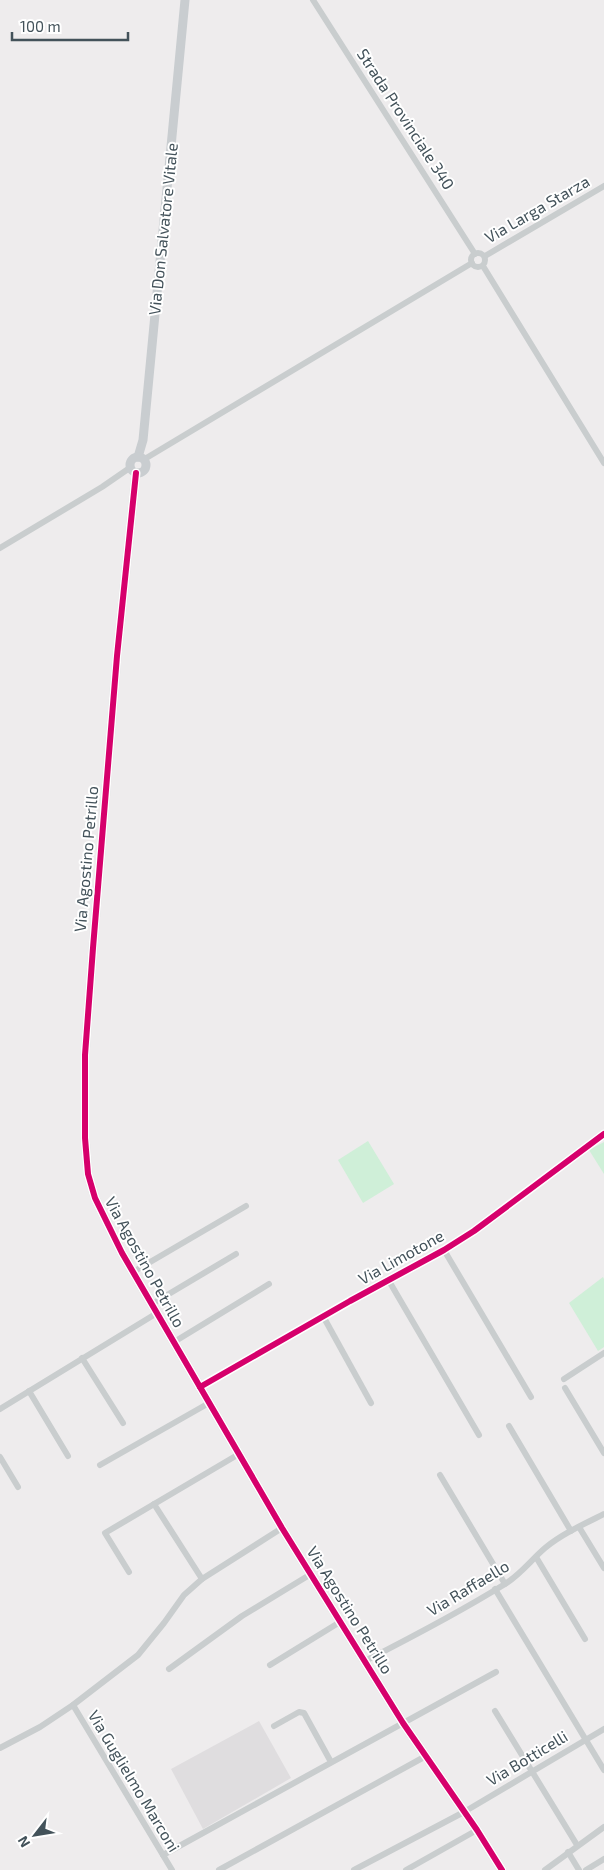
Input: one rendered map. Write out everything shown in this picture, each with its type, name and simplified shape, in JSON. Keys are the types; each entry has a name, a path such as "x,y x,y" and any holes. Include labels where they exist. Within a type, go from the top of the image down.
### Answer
{"street":[{"name":"Via Don Salvatore Vitale","path":"141,458 185,0"},
{"name":"Strada Provinciale 340","path":"314,0 476,254"},
{"name":"Via Larga Starza","path":"484,256 604,186"},
{"path":"480,253 484,256 486,262 483,266 477,268 472,263 471,259 476,254 480,253"},
{"path":"133,470 132,460 141,458 472,263"},
{"path":"483,266 604,463"},
{"path":"0,548 133,470 142,471 145,468 141,458"},
{"name":"Via Agostino Petrillo","path":"133,470 135,485 100,844 86,1055 85,1128 88,1174 95,1198 114,1238 282,1528 403,1723 477,1830 502,1870"},
{"name":"Via Limotone","path":"200,1387 323,1316 444,1250 474,1231 604,1134"},
{"path":"133,1272 246,1206"},
{"path":"444,1250 531,1397"},
{"path":"152,1304 236,1254"},
{"path":"388,1281 479,1435"},
{"path":"174,1342 269,1284"},
{"path":"0,1409 157,1313"},
{"path":"323,1316 371,1403"},
{"path":"564,1379 604,1352"},
{"path":"82,1358 124,1423"},
{"path":"565,1388 604,1453"},
{"path":"29,1391 68,1456"},
{"path":"100,1466 209,1402"},
{"path":"509,1426 571,1531"},
{"path":"129,1572 105,1533 239,1454"},
{"path":"0,1457 18,1487"},
{"path":"440,1475 505,1584"},
{"path":"154,1504 202,1580"},
{"name":"Via Raffaello","path":"365,1661 505,1584 522,1572 546,1547 571,1531 604,1514"},
{"path":"579,1527 604,1568"},
{"path":"1,1745 40,1726 73,1705 138,1655 184,1596 202,1580 282,1528"},
{"path":"536,1557 585,1639"},
{"path":"169,1669 242,1616 311,1574"},
{"path":"495,1589 604,1770"},
{"path":"270,1665 340,1622"},
{"path":"163,1855 496,1672"},
{"name":"Via Guglielmo Marconi","path":"73,1705 172,1870"},
{"path":"495,1711 577,1845"},
{"path":"274,1726 299,1712 304,1713 331,1762"},
{"name":"Via Botticelli","path":"354,1870 464,1812 604,1729"},
{"path":"219,1870 426,1756"},
{"path":"545,1870 604,1827"},
{"path":"406,1870 477,1830"},
{"path":"568,1852 579,1870"},
{"path":"586,1870 604,1859"}],"shaded area":[{"path":"259,1721 291,1778 203,1829 171,1769"}],"green space":[{"path":"368,1141 394,1184 363,1203 338,1160"},
{"path":"604,1142 604,1174 589,1150"},
{"path":"603,1277 604,1347 598,1351 569,1303"}],"cycle path":[{"path":"136,473 117,656 85,1055 85,1138 88,1174 95,1198 122,1253 282,1528 403,1723 477,1830 502,1870"},
{"path":"200,1387 350,1301 444,1250 474,1231 604,1134"}]}
